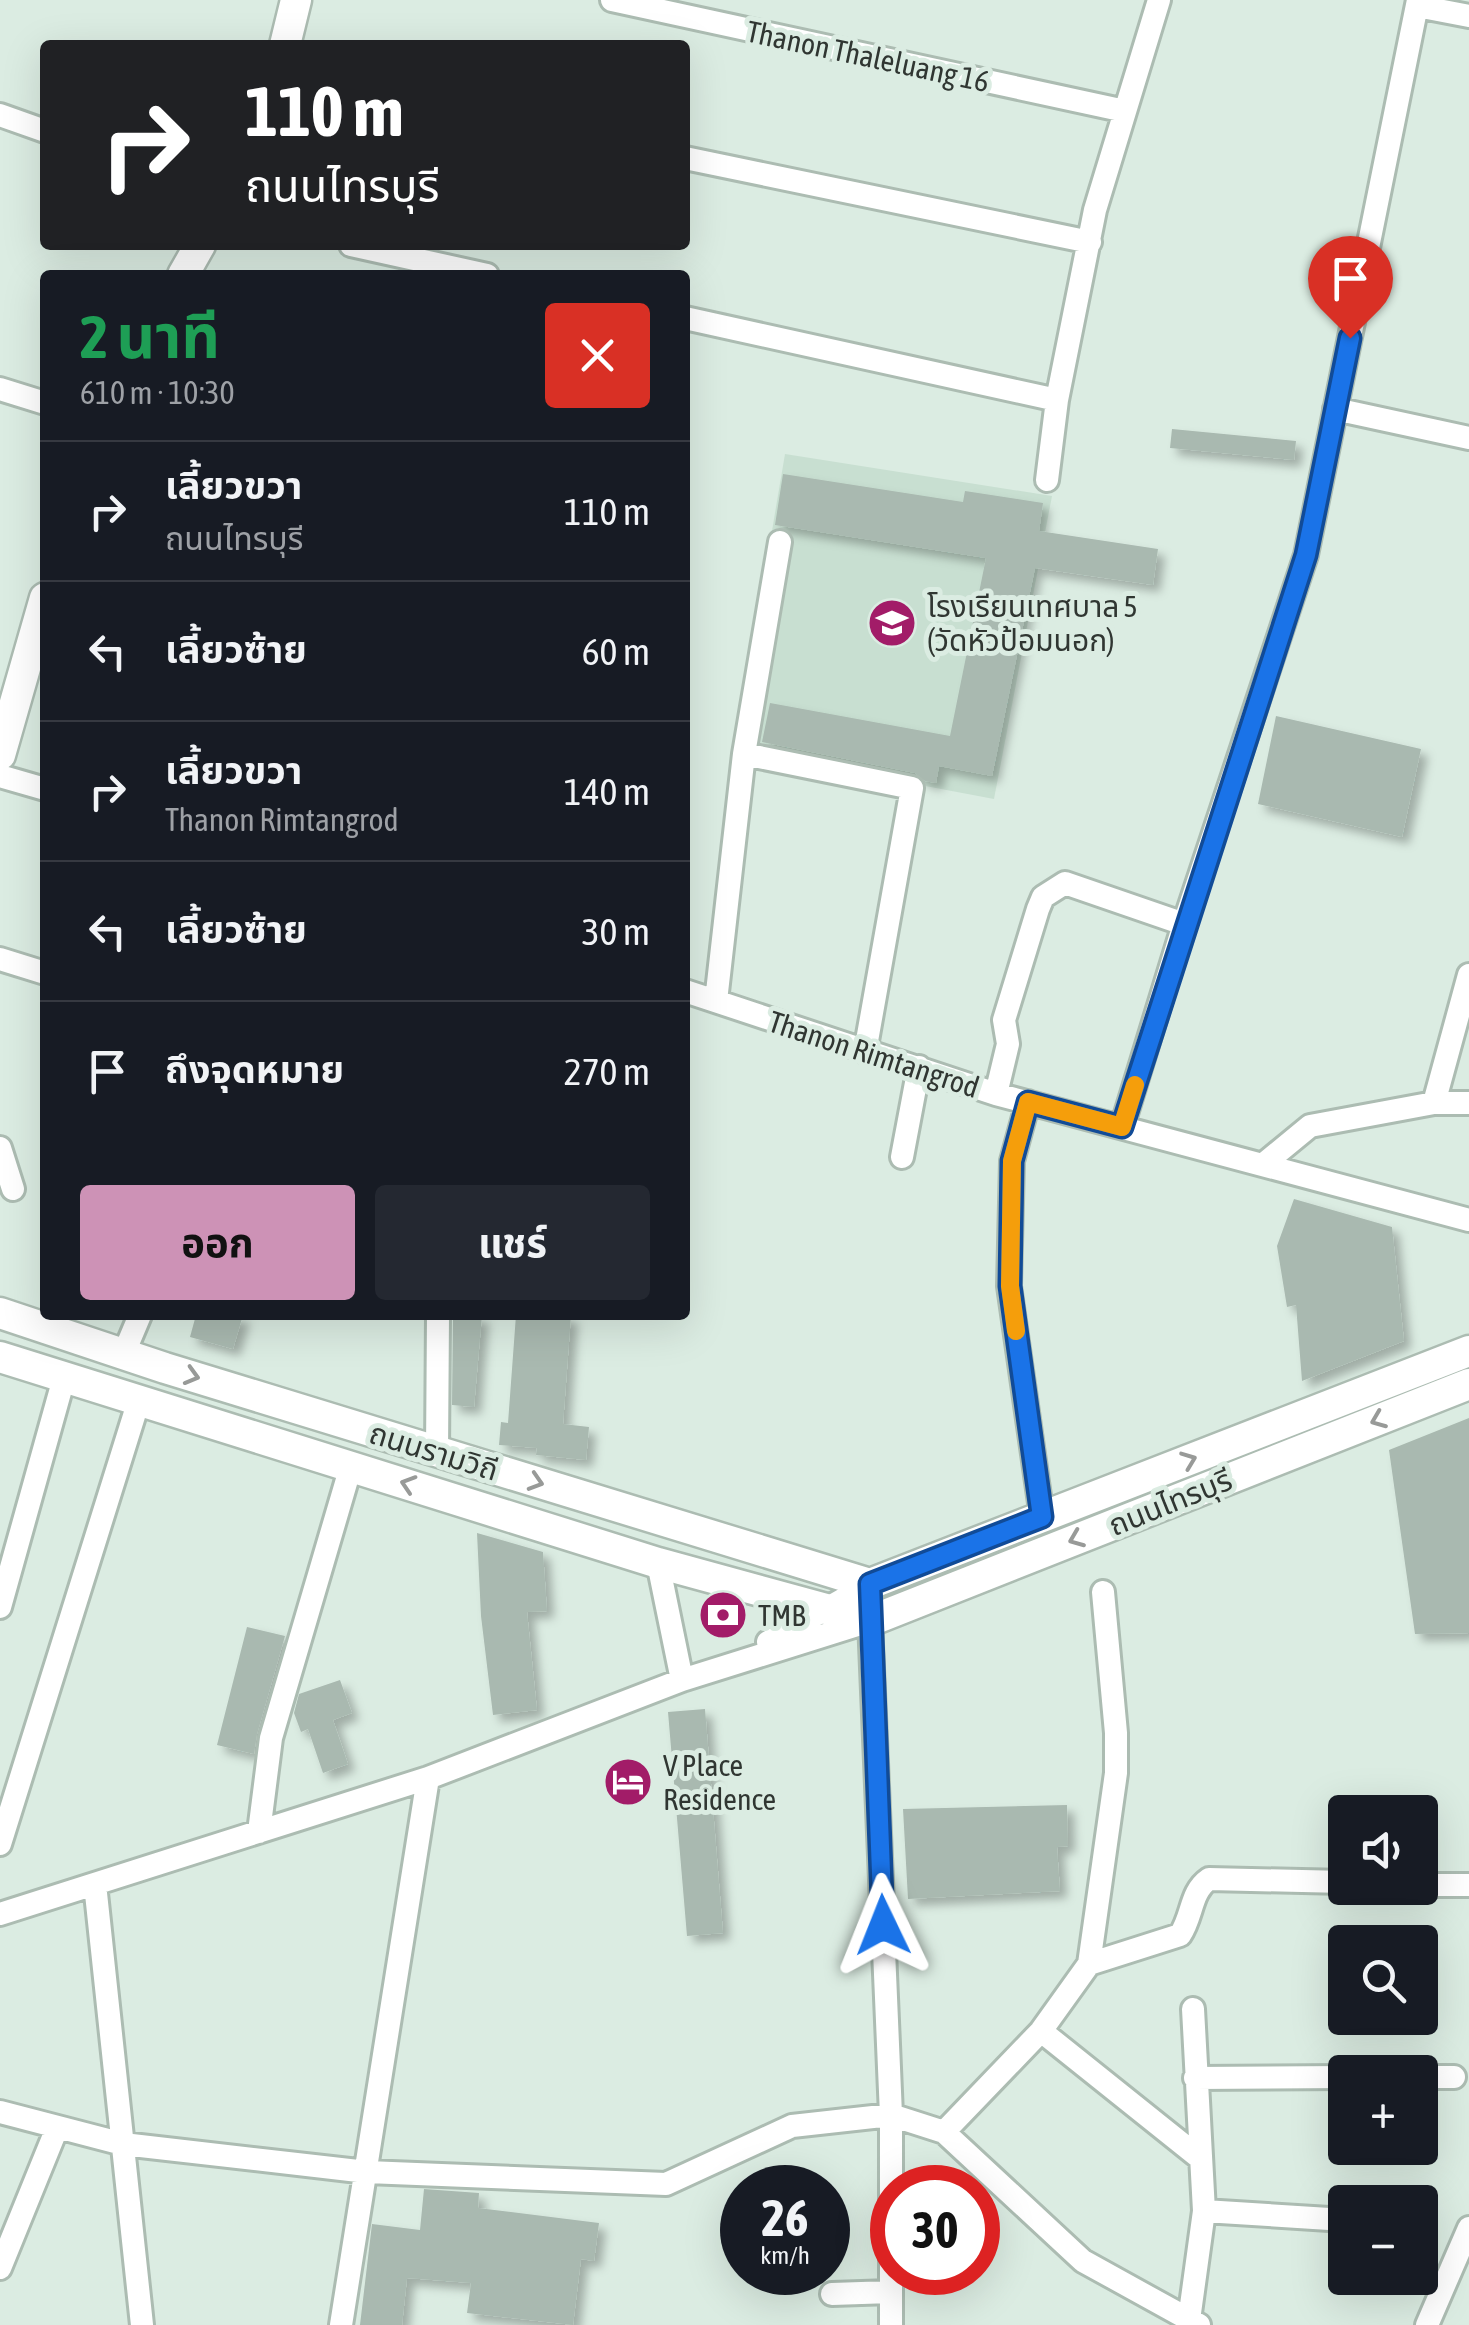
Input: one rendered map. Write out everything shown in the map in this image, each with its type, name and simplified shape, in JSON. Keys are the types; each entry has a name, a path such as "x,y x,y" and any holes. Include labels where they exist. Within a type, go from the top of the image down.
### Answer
{"main road":[{"path":"286,40 296,0"},
{"path":"0,754 40,615"},
{"name":"ถนนรามวิถี","path":"0,1313 870,1584"},
{"name":"ถนนไทรบุรี","path":"870,1584 1469,1351"},
{"name":"ถนนรามวิถี","path":"0,1356 658,1562 870,1620"},
{"name":"ถนนไทรบุรี","path":"870,1620 1469,1384"},
{"path":"870,1584 870,1620"}],"street":[{"name":"Thanon Thaleluang 16","path":"612,0 1125,111"},
{"path":"1047,480 1057,400 1095,210 1159,0"},
{"path":"1122,1127 1184,924 1306,555 1417,3 1469,16"},
{"path":"0,115 40,129"},
{"path":"690,159 1090,242"},
{"path":"373,250 464,270"},
{"path":"690,319 1057,400"},
{"path":"0,389 40,401"},
{"path":"1335,409 1469,438"},
{"path":"716,1001 744,754 780,542"},
{"path":"744,754 912,788 864,1052"},
{"path":"0,776 40,788"},
{"path":"996,1094 1008,1044 1004,1020 1043,898 1064,883 1184,924"},
{"path":"0,959 40,971"},
{"path":"1434,1103 1469,975"},
{"name":"Thanon Rimtangrod","path":"690,993 996,1094 1469,1220"},
{"path":"902,1156 919,1067"},
{"path":"1028,1102 1012,1161 1010,1286 1042,1517"},
{"path":"1265,1163 1310,1126 1434,1103 1469,1104"},
{"path":"0,1148 13,1189"},
{"path":"124,1353 138,1320"},
{"path":"437,1452 438,1320"},
{"path":"0,1606 64,1378"},
{"path":"0,1844 139,1400"},
{"path":"258,1832 271,1738 351,1466"},
{"path":"658,1562 682,1680"},
{"path":"725,1666 870,1584"},
{"path":"944,2132 1041,2031 1090,1964 1116,1773 1103,1592"},
{"path":"0,1914 428,1778 682,1680 870,1620 891,2165"},
{"path":"341,2325 428,1778"},
{"path":"1090,1964 1180,1934 1187,1924 1196,1890 1210,1879 1328,1882"},
{"path":"95,1884 142,2325"},
{"path":"1438,1885 1469,1886"},
{"path":"0,2112 122,2144 367,2172 666,2184 792,2126 891,2115 944,2132 1084,2261 1194,2322 1204,2211 1193,2009"},
{"path":"1041,2031 1200,2159"},
{"path":"1438,2077 1454,2077"},
{"path":"1195,2078 1328,2078"},
{"path":"0,2268 57,2128"},
{"path":"1204,2211 1328,2219"},
{"path":"1427,2325 1469,2228"},
{"path":"891,2295 891,2325"}],"shaded area":[{"name":"โรงเรียนเทศบาล 5 (วัดหัวป้อมนอก)","path":"785,454 1052,496 994,799 735,750"}],"building":[{"path":"1172,429 1296,441 1294,460 1170,448"},
{"path":"783,474 963,502 965,491 1043,503 1039,531 1158,549 1153,585 1035,568 992,776 939,766 936,783 915,773 762,742 770,703 950,736 986,558 775,525"},
{"path":"1276,716 1421,749 1402,837 1258,804"},
{"path":"1294,1199 1392,1227 1404,1341 1302,1381 1296,1305 1287,1307 1277,1246"},
{"path":"195,1320 242,1320 233,1349 190,1337"},
{"path":"453,1320 482,1320 474,1407 452,1405"},
{"path":"516,1320 571,1320 563,1424 589,1427 586,1460 536,1455 537,1448 499,1445 501,1422 508,1423"},
{"path":"1469,1418 1469,1633 1415,1634 1389,1450"},
{"path":"477,1533 543,1552 547,1611 527,1612 537,1710 493,1715 481,1616"},
{"path":"247,1627 285,1636 254,1754 217,1745"},
{"path":"340,1680 352,1713 333,1720 348,1764 323,1773 308,1729 301,1732 294,1713 299,1694"},
{"path":"705,1709 723,1933 687,1936 668,1712"},
{"path":"1067,1805 1068,1846 1057,1847 1060,1891 908,1899 903,1809"},
{"path":"424,2189 479,2193 478,2208 599,2223 594,2261 581,2259 573,2325 467,2313 471,2283 407,2278 402,2325 360,2325 372,2224 420,2230"}],"slow traffic":[{"path":"1016,1331 1010,1286 1012,1161 1028,1102 1122,1127 1135,1085"}],"place":[{"name":"โรงเรียนเทศบาล 5 (วัดหัวป้อมนอก)","path":"892,623"},
{"name":"TMB","path":"723,1615"},
{"name":"V Place Residence","path":"628,1782"}],"route":[{"path":"883,1925 870,1584 1042,1517 1010,1286 1012,1161 1028,1102 1122,1127 1184,924 1306,555 1350,338"}]}
